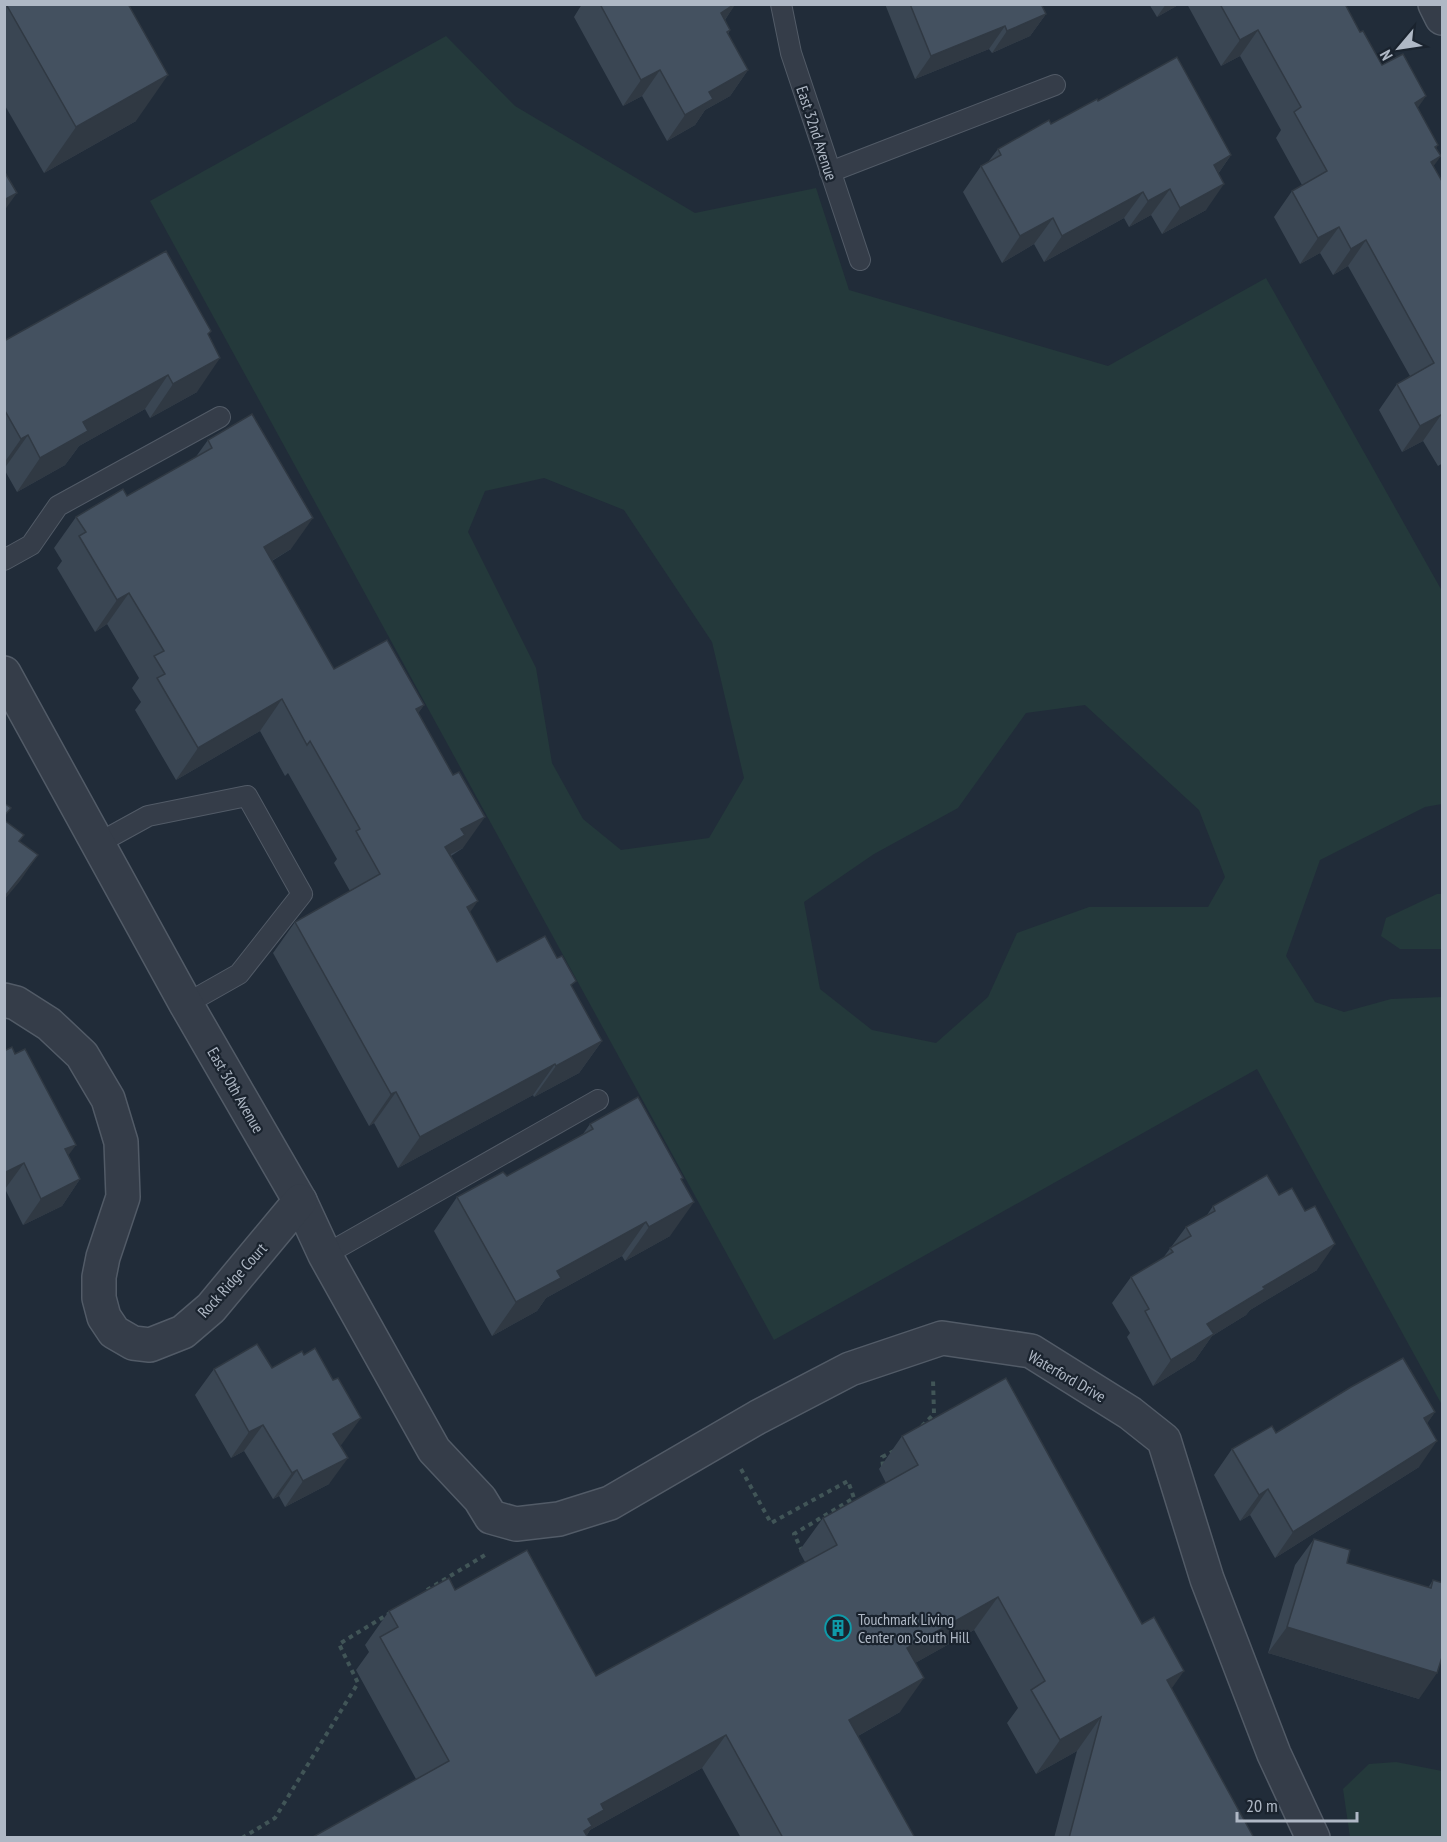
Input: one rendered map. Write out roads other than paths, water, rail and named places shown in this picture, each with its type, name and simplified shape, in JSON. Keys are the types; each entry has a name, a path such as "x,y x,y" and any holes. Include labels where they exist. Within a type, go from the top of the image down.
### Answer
{"street":[{"path":"1435,4 1443,18"},
{"name":"East 30th Avenue","path":"4,673 186,1004 300,1201 326,1255 434,1450 480,1499"},
{"name":"Rock Ridge Court","path":"4,1000 16,1003 49,1024 82,1055 108,1099 121,1142 123,1197 103,1257 99,1277 99,1298 104,1317 114,1332 133,1343 150,1345 183,1332 211,1308 300,1201"},
{"name":"Waterford Drive","path":"480,1499 491,1517 516,1524 559,1519 610,1503 850,1368 942,1338 1031,1351 1130,1413 1164,1440 1212,1590 1274,1754 1313,1838"}],"lane":[{"name":"East 32nd Avenue","path":"781,4 791,53 861,260"},
{"path":"830,172 1055,85"},
{"path":"4,560 31,545 58,506 220,417"},
{"path":"97,844 148,816 247,796 291,874 302,894 239,974 186,1004"},
{"path":"326,1255 598,1100"}],"place":[{"name":"Touchmark Living Center on South Hill","path":"838,1628"}]}
